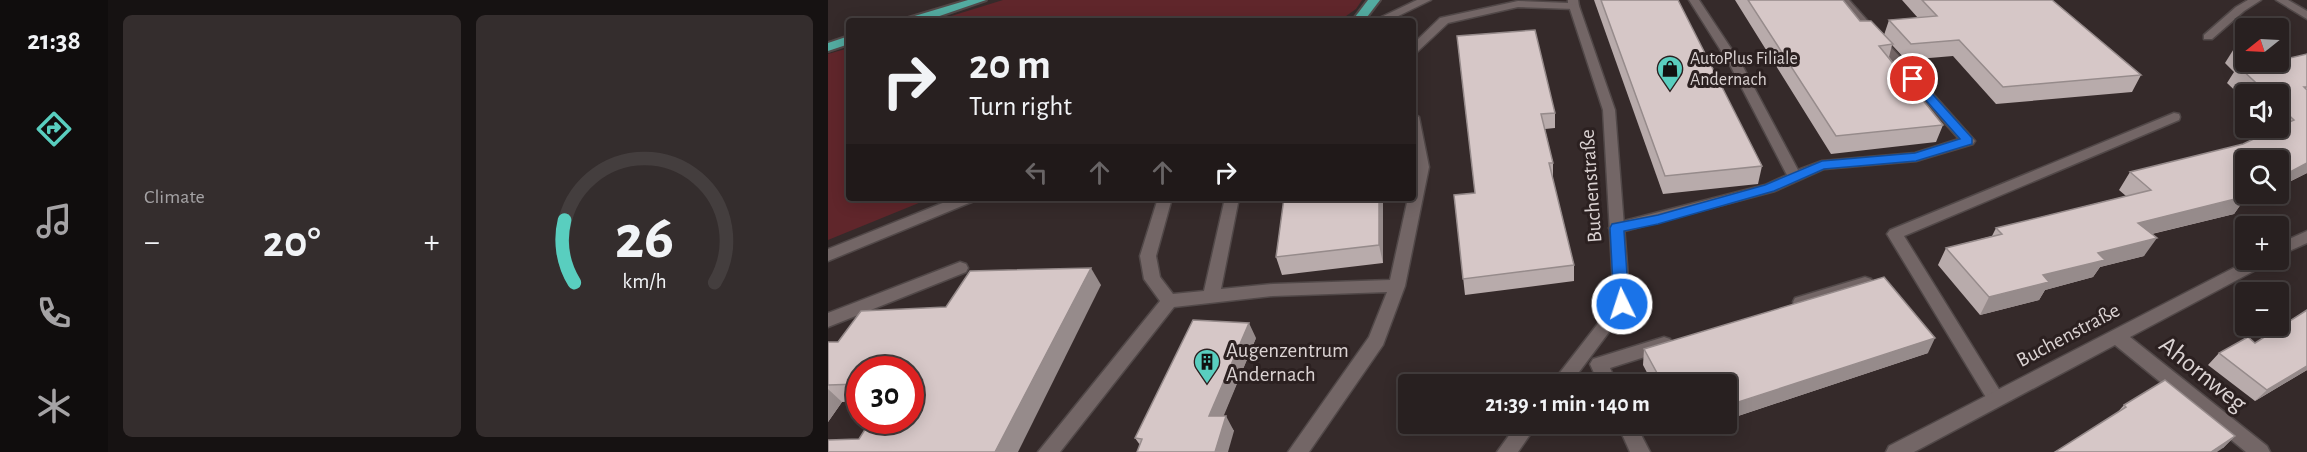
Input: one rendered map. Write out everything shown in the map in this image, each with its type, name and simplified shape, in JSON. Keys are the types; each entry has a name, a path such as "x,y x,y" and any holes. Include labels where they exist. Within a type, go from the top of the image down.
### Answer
{"highway":[{"path":"922,18 980,0"},
{"path":"1360,18 1374,0"},
{"path":"828,47 846,41"}],"street":[{"path":"1386,18 1426,0"},
{"path":"1694,0 1736,65 1795,177"},
{"path":"1617,228 1770,188 1822,165 1916,157 1968,141 1853,13 1844,0"},
{"path":"2208,37 2240,9 2256,0"},
{"path":"2281,0 2307,16"},
{"path":"1416,47 1444,20 1518,4 1573,3"},
{"name":"Buchenstraße","path":"1568,374 1622,304 1609,110 1573,3"},
{"path":"1996,399 1895,234 2174,117"},
{"path":"1416,134 1422,167 1416,196"},
{"path":"828,255 962,201"},
{"path":"1164,201 1148,256 1152,279 1169,301"},
{"path":"1211,297 1231,201"},
{"path":"1298,452 1377,340 1397,286 1415,201"},
{"path":"2289,246 2305,239"},
{"path":"828,320 960,268"},
{"name":"Buchenstraße","path":"1896,452 2242,270"},
{"path":"1788,306 1865,283"},
{"path":"1048,452 1169,301 1273,290 1397,286"},
{"name":"Ahornweg","path":"2115,335 2260,452"},
{"path":"1604,374 1599,364 1677,340"},
{"path":"1507,452 1521,434"},
{"path":"1631,434 1640,452"}],"shaded area":[{"path":"1003,0 1362,0 1356,9 1343,18 945,18"},
{"path":"846,49 846,201 924,201 828,240 828,54"}],"building":[{"name":"AutoPlus Filiale Andernach","path":"1601,0 1678,0 1762,166 1665,176"},
{"path":"1748,0 1843,0 1860,21 1871,21 1893,44 1879,46 1943,125 1836,136"},
{"path":"1922,0 2052,0 2141,75 2003,87 1959,40 1911,44 1889,20 1937,16"},
{"path":"1535,30 1555,113 1541,114 1553,163 1549,163 1574,265 1463,279 1454,195 1475,193 1457,36"},
{"path":"2307,54 2307,87 2304,87 2307,90 2307,163 2289,172 2289,150 2235,150 2235,199 2138,223 2157,238 2098,253 2105,260 2043,275 2049,282 1989,297 1946,248 2002,234 1996,228 2151,190 2130,172 2243,144 2256,138 2289,138 2289,122 2294,120 2289,115 2289,84 2257,84 2244,72 2289,72 2289,57"},
{"path":"1284,201 1379,201 1379,245 1276,257"},
{"path":"1091,268 995,452 828,452 828,440 859,439 862,434 924,434 924,356 846,356 846,384 828,385 828,342 838,342 861,311 946,307 970,271"},
{"path":"1884,277 1935,338 1737,402 1737,374 1658,374 1644,349"},
{"path":"2307,310 2307,366 2267,390 2219,353 2248,337 2255,343 2266,336 2289,336 2289,321"},
{"name":"Augenzentrum Andernach","path":"1193,320 1249,323 1209,416 1226,416 1215,452 1137,452 1142,439 1135,438"},
{"path":"2165,380 2235,436 2211,452 2055,452 2126,407 2124,405"}],"place":[{"name":"AutoPlus Filiale Andernach","path":"1670,92"},
{"name":"Augenzentrum Andernach","path":"1207,385"}],"route":[{"path":"1622,304 1617,228 1770,188 1822,165 1916,157 1968,141 1913,79"}]}
